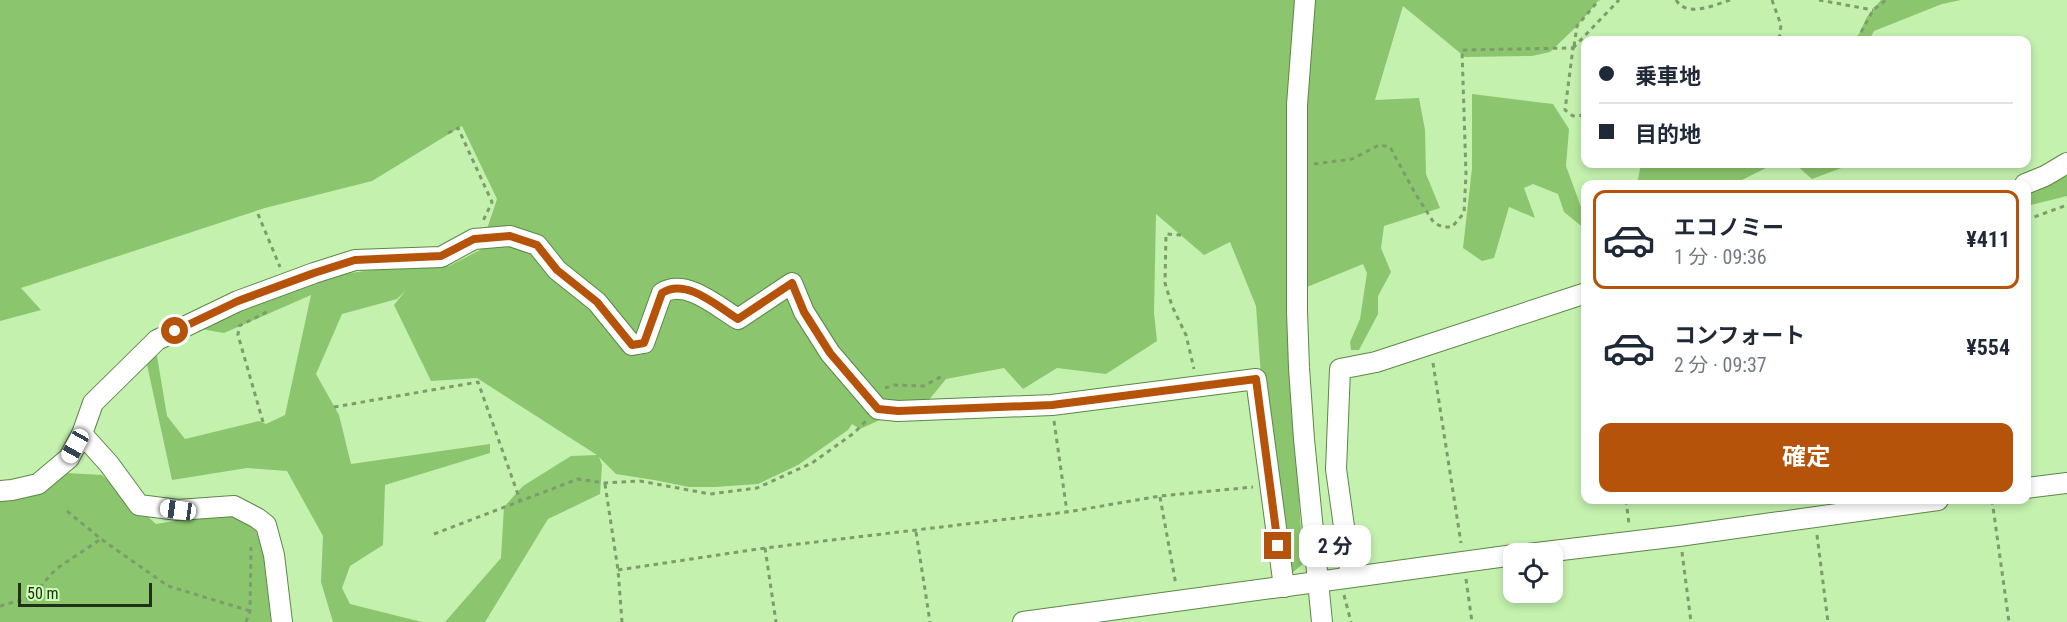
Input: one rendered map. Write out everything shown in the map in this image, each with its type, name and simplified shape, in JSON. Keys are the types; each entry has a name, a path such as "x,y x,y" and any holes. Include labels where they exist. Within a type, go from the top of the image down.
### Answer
{"street":[{"path":"1305,0 1297,105 1299,368 1322,622"},
{"path":"2031,182 2067,163"},
{"path":"0,491 38,484 69,458 82,434 93,403 157,340 238,301 355,260 441,256 474,239 510,236 537,245 557,270 597,302 632,345 644,343 662,293 670,288 689,289 738,319 792,283 804,312 830,353 873,402 898,411 1052,405 1256,379 1284,587"},
{"path":"1346,578 1336,469 1340,369 1376,362 1581,295"},
{"path":"82,434 109,464 139,505 178,510 234,506 266,525 274,555 282,622"},
{"path":"2031,487 2067,483"},
{"path":"1563,550 1909,504"},
{"path":"1023,622 1503,557"}],"path":[{"path":"1581,115 1573,116 1565,110 1573,48 1577,26 1599,0"},
{"path":"1584,36 1619,0"},
{"path":"1676,0 1679,6 1690,10 1730,0"},
{"path":"1772,0 1781,25 1780,36"},
{"path":"1819,0 1873,10"},
{"path":"1859,36 1873,10 1886,0"},
{"path":"1297,166 1353,159 1379,145 1390,147 1434,223 1443,227 1452,227 1464,213 1466,174 1462,50 1573,48 1581,40"},
{"path":"448,134 458,128 492,202 474,239"},
{"path":"2031,218 2067,205"},
{"path":"258,214 287,283"},
{"path":"1181,235 1166,234 1165,284 1172,306 1186,334 1198,385"},
{"path":"263,422 238,335 239,326 270,310"},
{"path":"1430,343 1472,622"},
{"path":"434,534 578,479 605,483 640,481 710,494 757,488 812,463 854,433 873,402 894,384 924,386 944,375"},
{"path":"334,406 478,382 520,500"},
{"path":"1052,405 1067,512"},
{"path":"605,483 618,570 622,622"},
{"path":"618,570 765,548 1067,512 1160,496 1270,485"},
{"path":"1160,496 1179,601"},
{"path":"1626,504 1631,541"},
{"path":"1993,504 2009,622"},
{"path":"67,511 101,539 168,586 250,611"},
{"path":"1815,517 1828,622"},
{"path":"915,531 930,622"},
{"path":"1679,536 1691,622"},
{"path":"246,622 250,611 251,537"},
{"path":"0,606 32,597 56,569 101,539"},
{"path":"765,548 776,622"},
{"path":"1346,578 1351,622"}],"green space":[{"path":"0,0 1599,0 1577,26 1550,52 1532,56 1465,57 1403,6 1375,100 1419,98 1425,130 1426,174 1440,208 1384,226 1381,248 1391,272 1378,296 1378,314 1359,350 1351,350 1350,342 1360,319 1367,273 1363,264 1290,294 1295,436 1303,564 1292,573 1282,540 1261,376 1256,306 1230,242 1204,255 1156,214 1154,313 1157,341 1106,374 1057,368 1023,389 1004,368 946,379 928,401 908,407 860,429 852,424 848,430 798,465 758,484 689,487 616,474 599,457 602,465 600,494 548,519 485,622 445,622 501,558 504,507 523,486 571,456 597,455 477,378 431,381 394,305 406,290 397,299 342,314 316,374 339,415 351,464 490,444 490,453 385,485 383,545 350,566 342,588 350,604 422,622 333,622 321,582 323,536 287,471 247,468 172,480 146,360 156,350 167,416 185,439 259,421 266,424 285,415 311,295 224,333 190,327 336,275 428,262 449,266 480,250 497,199 462,126 372,181 265,208 21,288 41,310 0,321"},
{"path":"1881,0 1961,0 1942,4 1874,31 1871,36 1858,36 1867,17"},
{"path":"1472,94 1553,104 1569,129 1566,166 1581,207 1581,226 1564,212 1558,194 1533,184 1524,188 1535,218 1509,207 1494,258 1482,261 1463,248 1472,168"},
{"path":"1640,168 1766,168 1742,180 1638,180"},
{"path":"1800,168 1841,168 1812,179"},
{"path":"2067,176 2067,196 2031,205 2031,188"},
{"path":"67,473 102,475 156,524 232,512 254,525 263,551 271,622 0,622 0,501 42,492"}],"route":[{"path":"175,331 238,301 281,284 355,260 441,256 474,239 510,236 537,245 557,270 597,302 632,345 644,343 662,293 670,288 689,289 738,319 792,283 804,312 830,353 878,409 898,411 1052,405 1256,379 1278,546"}]}
